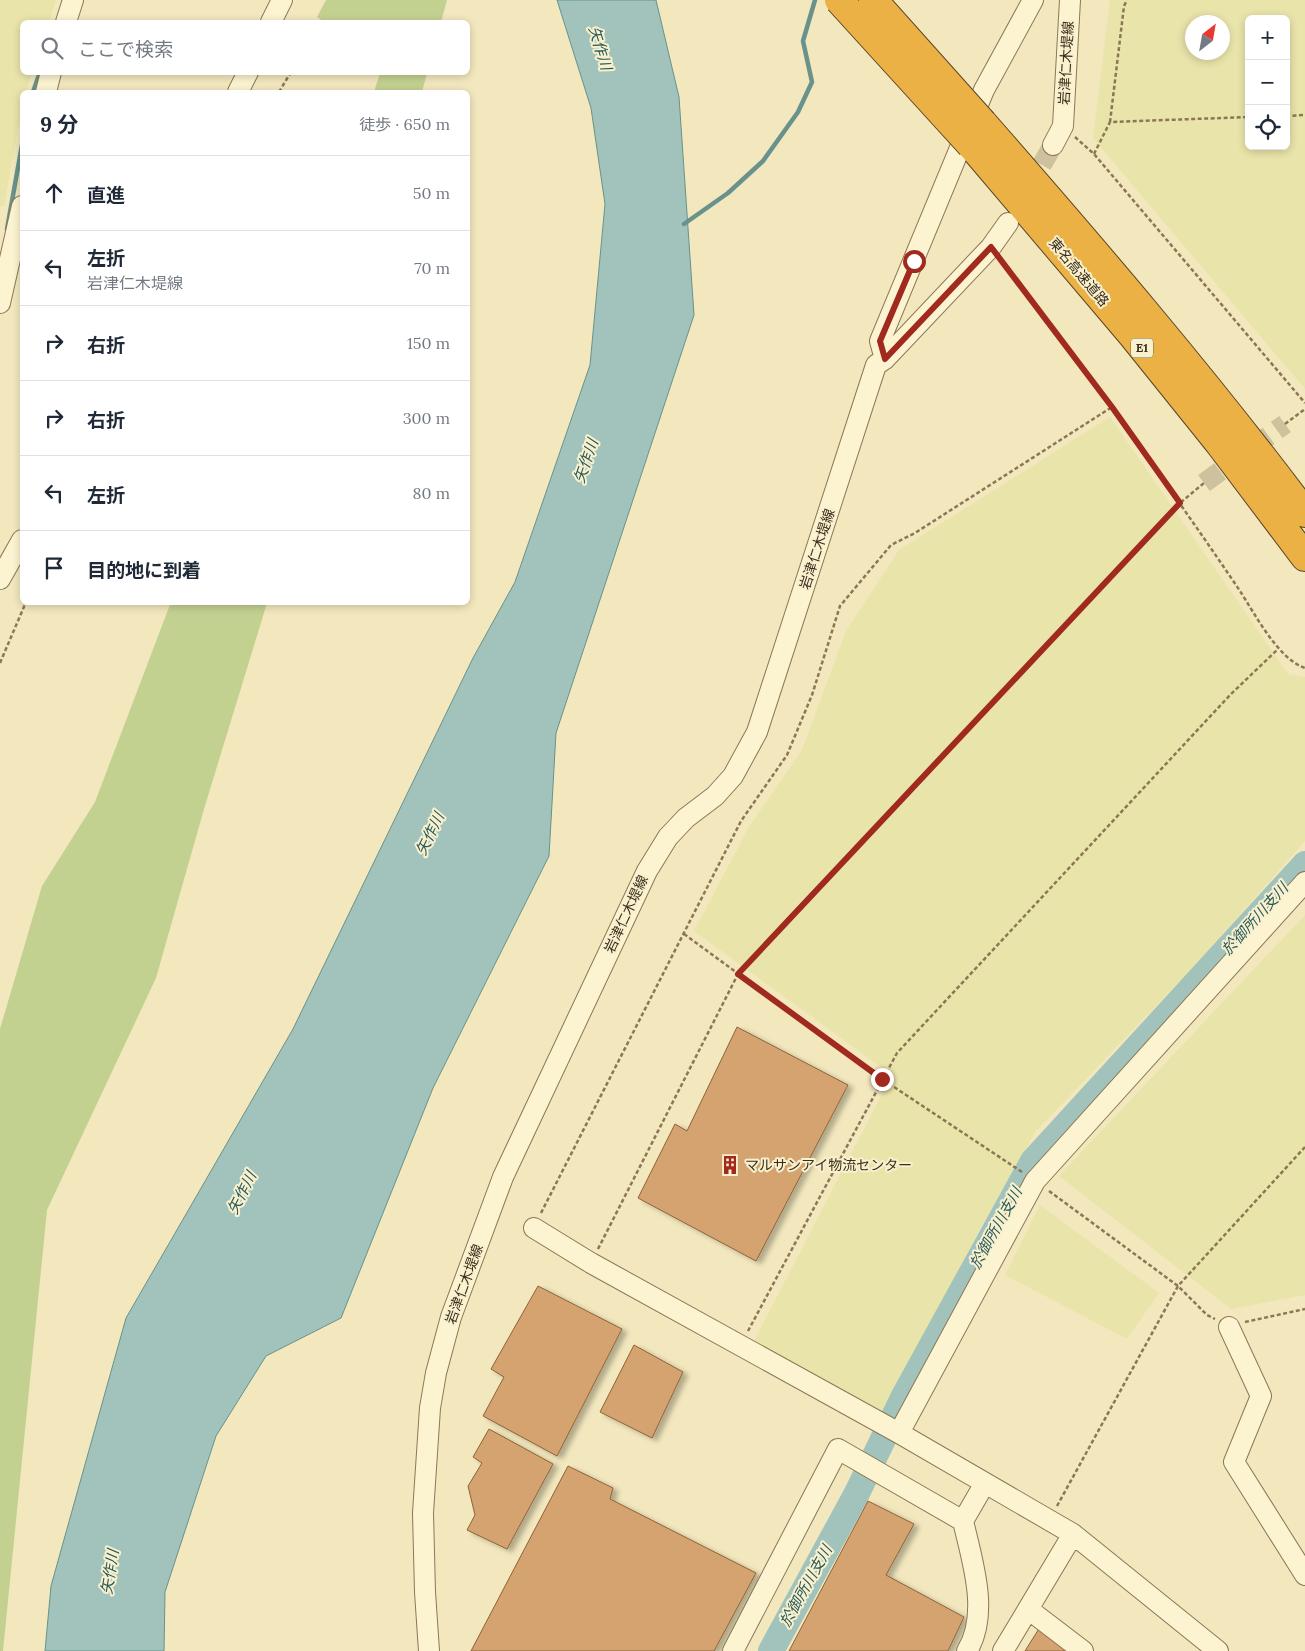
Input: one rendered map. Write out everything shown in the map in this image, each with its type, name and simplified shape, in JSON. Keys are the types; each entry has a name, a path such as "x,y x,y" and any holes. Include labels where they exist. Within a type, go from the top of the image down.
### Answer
{"highway":[{"name":"東名高速道路","path":"839,0 977,134 1152,319 1240,426 1305,514"},
{"name":"東名高速道路","path":"873,0 1133,336 1219,443 1305,557"}],"street":[{"path":"67,20 73,0"},
{"path":"272,20 282,0"},
{"path":"885,359 880,341 984,90 1032,0"},
{"name":"岩津仁木堤線","path":"1063,126 1070,0"},
{"path":"46,90 50,75"},
{"path":"239,90 246,75"},
{"path":"1053,145 1063,126"},
{"path":"0,303 8,232 20,210"},
{"name":"岩津仁木堤線","path":"429,1651 423,1513 430,1408 436,1373 451,1317 503,1177 646,871 668,837 686,818 715,796 733,776 757,732 876,365 885,359 991,247 1008,223"},
{"path":"0,579 20,544"},
{"path":"899,1433 1035,1181 1305,882"},
{"path":"534,1228 591,1263 899,1433 1073,1534 1218,1651"},
{"path":"1229,1327 1261,1396 1234,1462 1305,1575"},
{"path":"733,1651 838,1449 963,1521"},
{"path":"967,1651 973,1642 980,1595 963,1521 985,1482"},
{"path":"1003,1651 1073,1534"},
{"path":"1028,1609 1083,1651"}],"path":[{"path":"1094,154 1110,122 1124,6 1127,0"},
{"path":"280,90 290,75"},
{"path":"1290,116 1305,115"},
{"path":"1110,122 1245,117"},
{"path":"1063,126 1094,154 1305,403"},
{"path":"991,247 1112,407 1180,503 1278,649 1305,668"},
{"path":"534,1228 740,821 787,755 812,694 840,606 891,545 915,533 1112,407"},
{"path":"1286,424 1305,409"},
{"path":"591,1263 738,974 1180,503 1204,482"},
{"path":"0,663 25,605"},
{"path":"740,1345 897,1053 1231,694 1278,649"},
{"path":"684,934 882,1079 1035,1181 1178,1286"},
{"path":"1049,1520 1178,1286 1305,1147"}],"shaded area":[{"path":"0,0 56,0 50,20 20,20 20,75 31,75 27,90 20,90 20,119 4,206 0,207"},
{"path":"1110,0 1305,0 1305,389 1093,138"},
{"path":"1110,417 1288,674 1305,677 1305,841 1194,966 1036,1131 981,1227 883,1412 754,1341 892,1075 694,931 749,827 802,750 846,631 899,550"},
{"path":"1305,915 1305,1295 1231,1309 1059,1176"},
{"path":"1040,1205 1159,1293 1127,1339 1005,1275"}],"green space":[{"path":"326,0 447,0 442,20 321,20 317,17"},
{"path":"379,75 426,75 423,90 375,90"},
{"path":"170,605 266,605 204,809 156,978 47,1210 3,1651 0,1651 0,1029 42,886 95,802"}],"water":[{"name":"矢作川","path":"557,0 656,0 679,97 694,315 556,733 549,856 433,1088 341,1318 266,1356 216,1436 165,1592 164,1651 45,1651 51,1586 126,1318 293,1029 473,658 515,582 590,365 605,204 591,108"}],"building":[{"name":"マルサンアイ物流センター","path":"737,1027 848,1085 756,1261 638,1198 675,1124 687,1131"},
{"path":"538,1286 622,1329 557,1456 483,1416 504,1377 491,1369"},
{"path":"634,1345 683,1372 652,1438 600,1412"},
{"path":"489,1429 553,1464 507,1549 467,1530 475,1515 468,1486 482,1463 473,1457"},
{"path":"568,1466 613,1488 610,1499 756,1573 714,1651 471,1651"},
{"path":"868,1501 914,1524 886,1575 964,1617 948,1651 789,1651"},
{"path":"1040,1627 1071,1651 1025,1651"}],"waterway":[{"path":"684,224 728,193 763,161 798,112 812,82 803,41 815,0"},
{"path":"34,90 39,75"},
{"path":"7,229 20,156"},
{"name":"於御所川支川","path":"771,1651 857,1493 904,1396 1033,1161 1305,864"}],"tunnel":[{"path":"1027,191 1053,145"},
{"path":"1204,483 1285,424"}],"place":[{"name":"マルサンアイ物流センター","path":"730,1165"}],"route":[{"path":"882,1079 738,974 1180,503 1112,407 991,247 885,359 880,341 914,261"}]}
